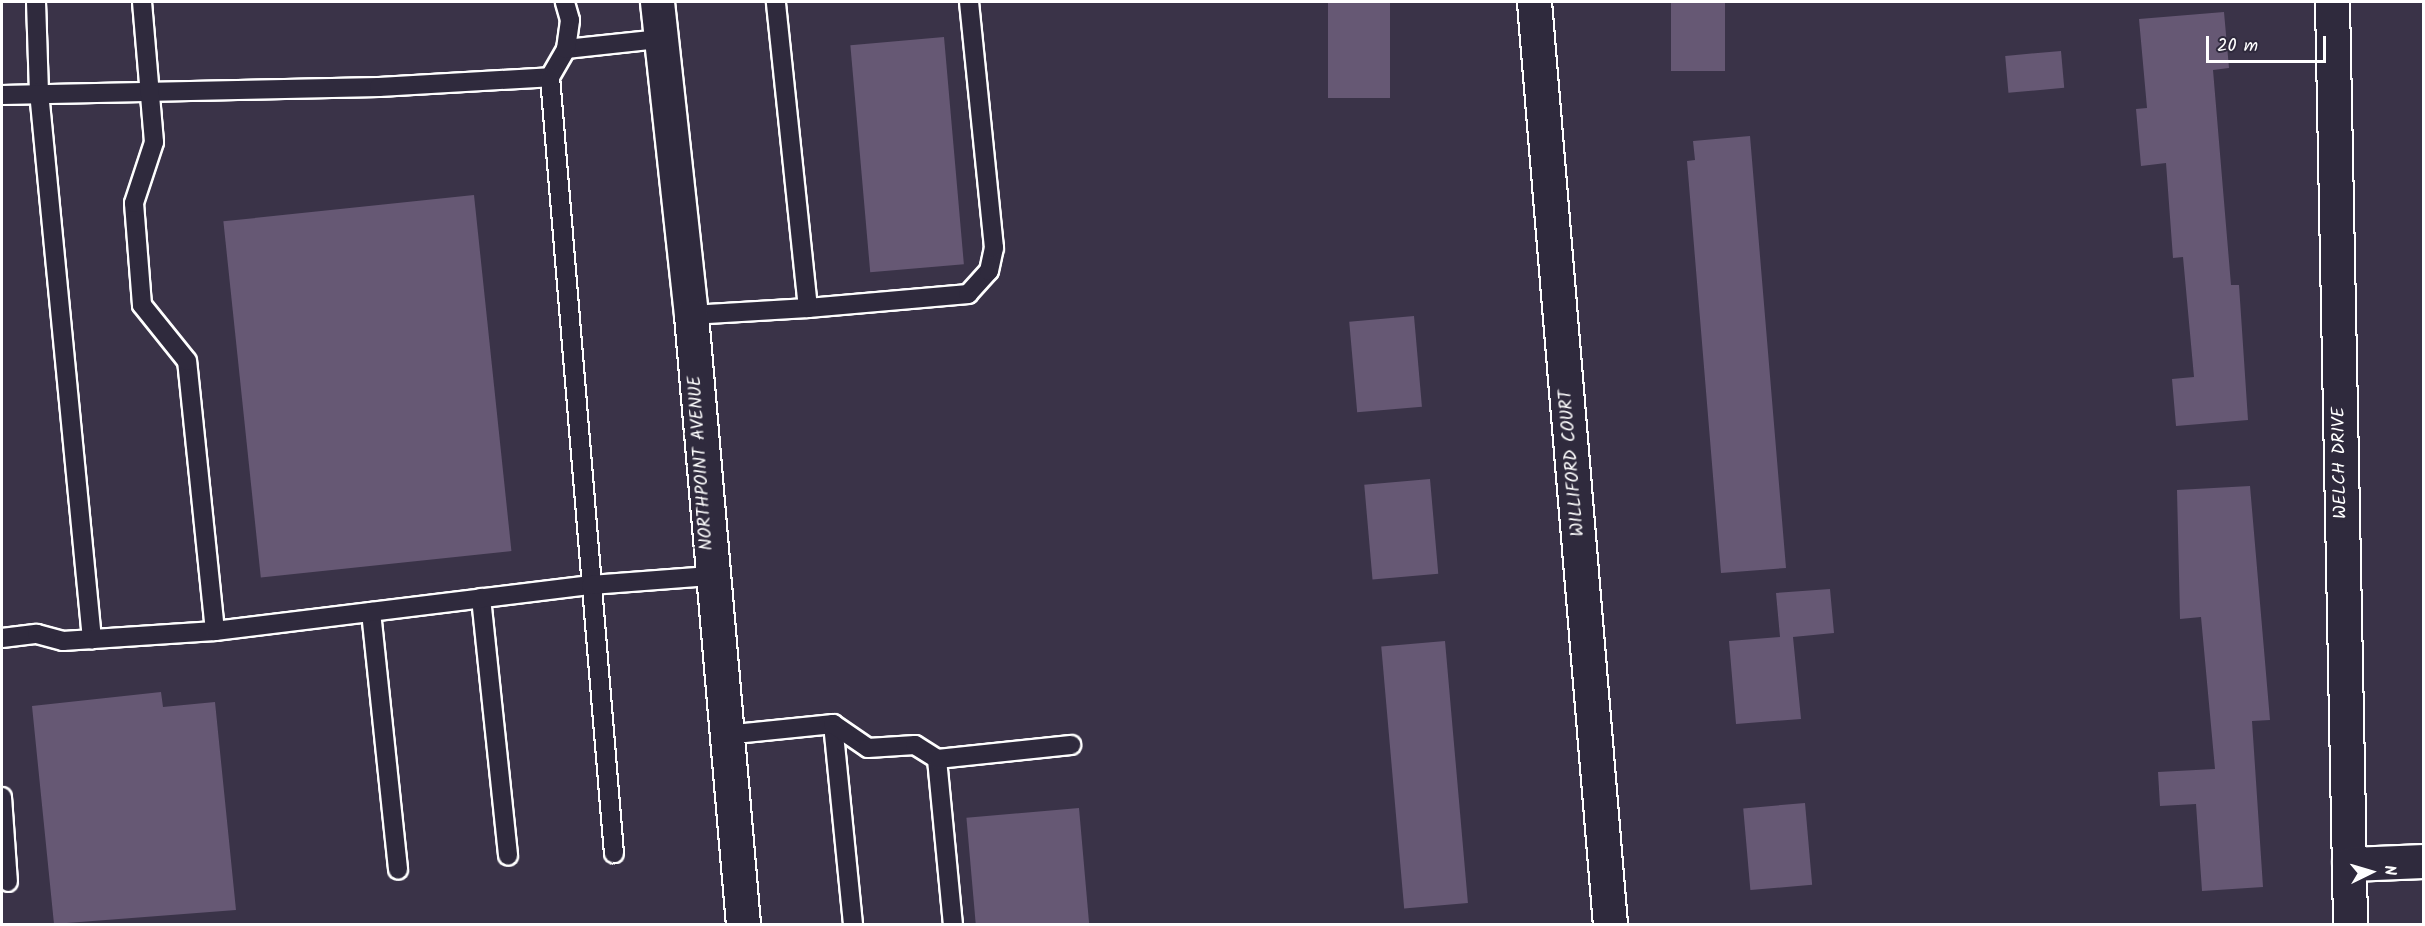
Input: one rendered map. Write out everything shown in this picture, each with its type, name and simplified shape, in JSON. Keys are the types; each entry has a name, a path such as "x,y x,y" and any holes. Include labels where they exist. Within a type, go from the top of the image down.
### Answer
{"street":[{"name":"NORTHPOINT AVENUE","path":"657,2 691,315 710,576 743,924"},
{"name":"WILLIFORD COURT","path":"1534,2 1610,924"},
{"name":"WELCH DRIVE","path":"2332,2 2350,924"},
{"path":"2349,864 2424,861"}],"lane":[{"path":"36,2 39,92 92,639"},
{"path":"142,2 154,142 134,203 142,305 187,362 215,632"},
{"path":"565,2 570,20 566,49 550,77 614,853"},
{"path":"776,2 808,308"},
{"path":"691,315 808,308 968,294 989,271 994,248 969,2"},
{"path":"566,49 660,39"},
{"path":"2,95 149,89 379,87 550,77"},
{"path":"2,638 37,634 63,641 215,632 591,585 710,576"},
{"path":"481,598 508,856"},
{"path":"371,612 398,870"},
{"path":"725,735 833,724 868,748 915,745 938,759 1071,745"},
{"path":"833,724 853,924"},
{"path":"938,759 954,924"},
{"path":"2,797 8,882"}],"building":[{"path":"1328,2 1390,2 1390,98 1328,98"},
{"path":"1671,2 1725,2 1725,71 1671,71"},
{"path":"2224,12 2229,68 2213,70 2231,285 2239,285 2248,420 2176,426 2172,379 2194,377 2183,257 2173,258 2166,163 2141,166 2136,109 2147,108 2139,19"},
{"path":"944,37 964,264 870,272 850,45"},
{"path":"2061,51 2064,88 2008,93 2005,56"},
{"path":"1750,136 1786,568 1721,573 1687,161 1695,160 1693,141"},
{"path":"474,195 511,551 261,577 223,221"},
{"path":"1414,316 1422,407 1357,412 1349,322"},
{"path":"1430,479 1438,574 1373,579 1364,485"},
{"path":"2250,486 2270,720 2252,721 2263,887 2202,891 2196,804 2160,806 2158,772 2215,769 2201,617 2180,619 2177,490"},
{"path":"1830,589 1834,633 1793,637 1801,719 1736,724 1729,641 1780,637 1776,593"},
{"path":"1445,641 1468,903 1404,909 1381,647"},
{"path":"161,692 163,707 215,702 236,910 54,924 32,706"},
{"path":"1805,803 1812,885 1750,890 1743,808"},
{"path":"1079,808 1089,924 976,924 966,818"}]}
